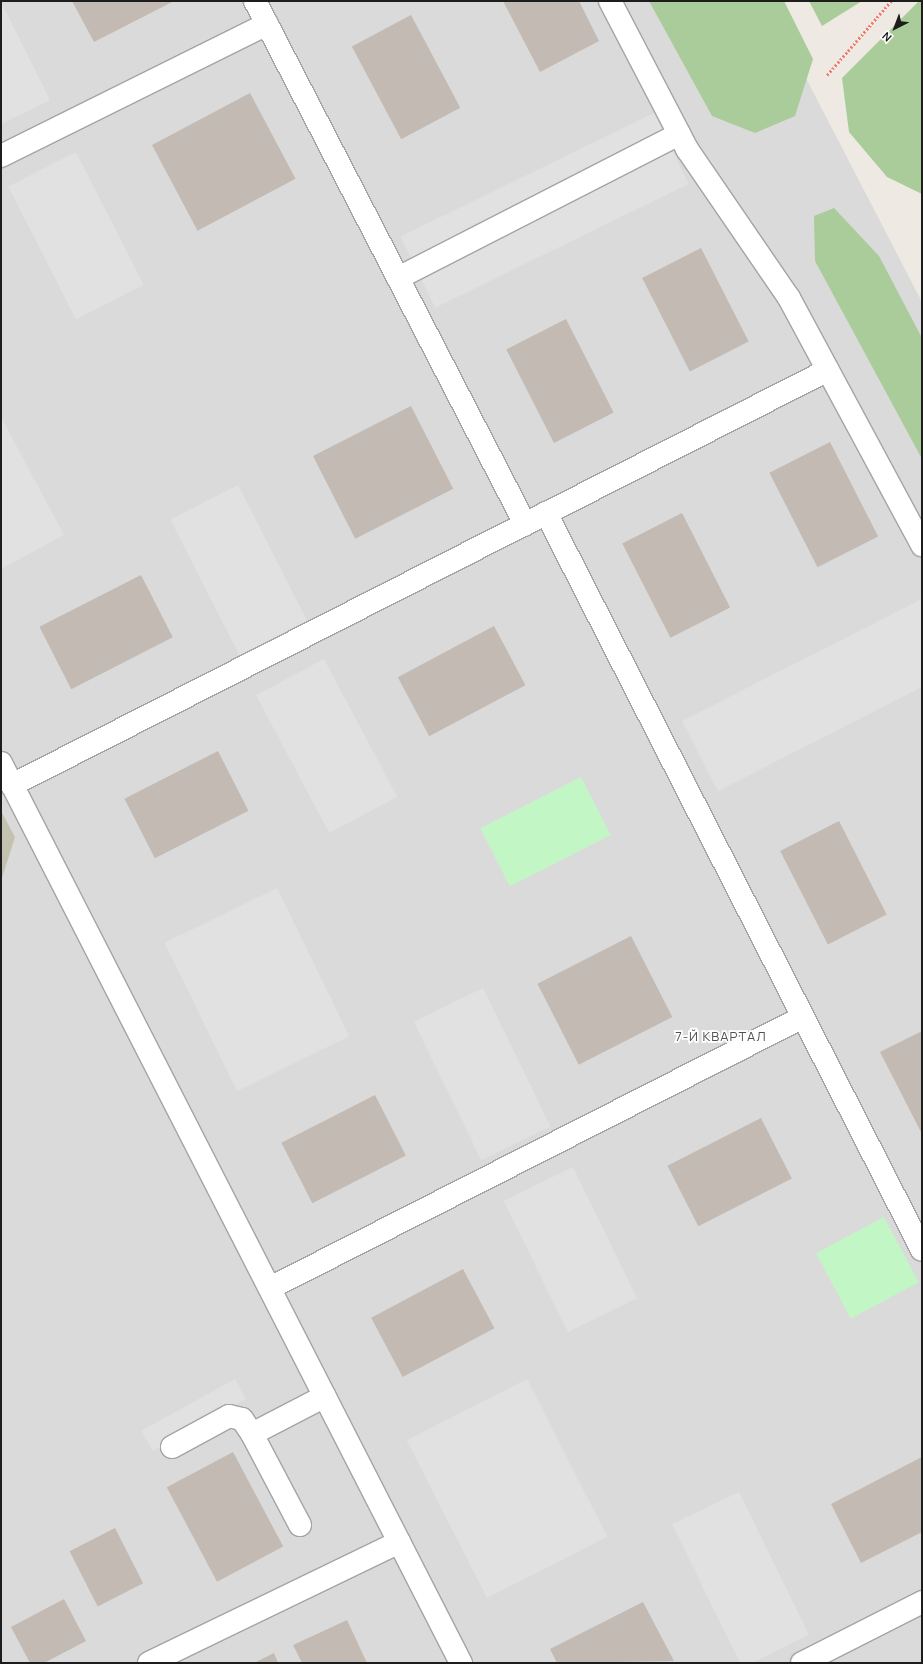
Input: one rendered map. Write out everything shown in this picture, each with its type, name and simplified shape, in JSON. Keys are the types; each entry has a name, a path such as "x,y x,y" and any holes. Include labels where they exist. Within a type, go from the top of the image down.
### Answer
{"street":[{"path":"255,1 525,524"},
{"path":"610,1 678,134 789,298 922,545"},
{"path":"1,156 267,24"},
{"path":"398,278 678,134"},
{"path":"12,785 828,370"},
{"path":"546,513 922,1250"},
{"path":"1,763 461,1663"},
{"path":"270,1288 803,1017"},
{"path":"252,1434 325,1396"},
{"path":"172,1447 229,1416 242,1419 252,1434 300,1525"},
{"path":"149,1663 399,1542"},
{"path":"802,1663 922,1602"}],"path":[{"path":"827,75 891,1"}],"shaded area":[{"path":"1,1 766,1 922,302 922,1663 1,1663"},
{"path":"1,2 50,100 1,124"},
{"path":"654,113 689,184 435,308 401,237"},
{"path":"76,152 144,285 76,319 8,187"},
{"path":"1,417 64,535 1,569"},
{"path":"238,485 307,620 239,655 170,520"},
{"path":"922,599 922,687 718,791 682,721"},
{"path":"324,659 397,797 329,833 256,695"},
{"path":"1,811 15,837 1,881"},
{"path":"277,888 349,1036 237,1091 165,943"},
{"path":"483,988 551,1126 481,1160 414,1022"},
{"path":"573,1167 637,1298 568,1332 504,1201"},
{"path":"235,1379 246,1399 153,1451 141,1431"},
{"path":"527,1379 607,1537 487,1598 407,1440"},
{"path":"739,1492 809,1635 752,1663 740,1663 672,1524"}],"green space":[{"path":"649,1 784,1 813,59 795,116 755,133 712,116"},
{"path":"809,1 862,1 822,26"},
{"path":"919,1 922,1 922,194 887,177 849,132 842,78"},
{"path":"834,208 879,256 922,338 922,459 815,261 814,216"},
{"path":"581,777 611,835 510,886 480,828"},
{"path":"884,1217 919,1282 851,1318 816,1253"}],"building":[{"path":"72,1 174,1 94,42"},
{"path":"503,1 579,1 599,41 540,72"},
{"path":"411,15 460,108 401,139 352,46"},
{"path":"250,93 296,179 198,231 152,145"},
{"path":"701,248 749,342 690,372 642,278"},
{"path":"566,319 614,413 554,443 506,349"},
{"path":"411,406 453,489 355,539 313,456"},
{"path":"830,442 878,536 818,567 769,473"},
{"path":"682,513 730,607 670,638 622,543"},
{"path":"141,575 173,637 71,689 39,627"},
{"path":"494,626 525,685 429,736 398,677"},
{"path":"218,751 248,811 155,858 124,799"},
{"path":"839,821 887,915 828,945 780,851"},
{"path":"631,936 672,1017 579,1065 537,984"},
{"path":"922,1031 922,1134 880,1052"},
{"path":"375,1095 406,1156 312,1203 281,1143"},
{"path":"761,1118 792,1179 698,1226 667,1166"},
{"path":"463,1269 494,1328 403,1377 371,1318"},
{"path":"233,1452 283,1546 217,1582 167,1487"},
{"path":"922,1457 922,1532 861,1563 831,1504"},
{"path":"115,1528 143,1583 98,1606 70,1551"},
{"path":"64,1599 86,1641 44,1663 30,1663 11,1627"},
{"path":"643,1602 674,1661 557,1663 550,1649"},
{"path":"347,1620 367,1663 302,1663 293,1645"},
{"path":"274,1653 278,1663 254,1663"}],"district":[{"name":"7-Й КВАРТАЛ","path":"721,1036"}]}
